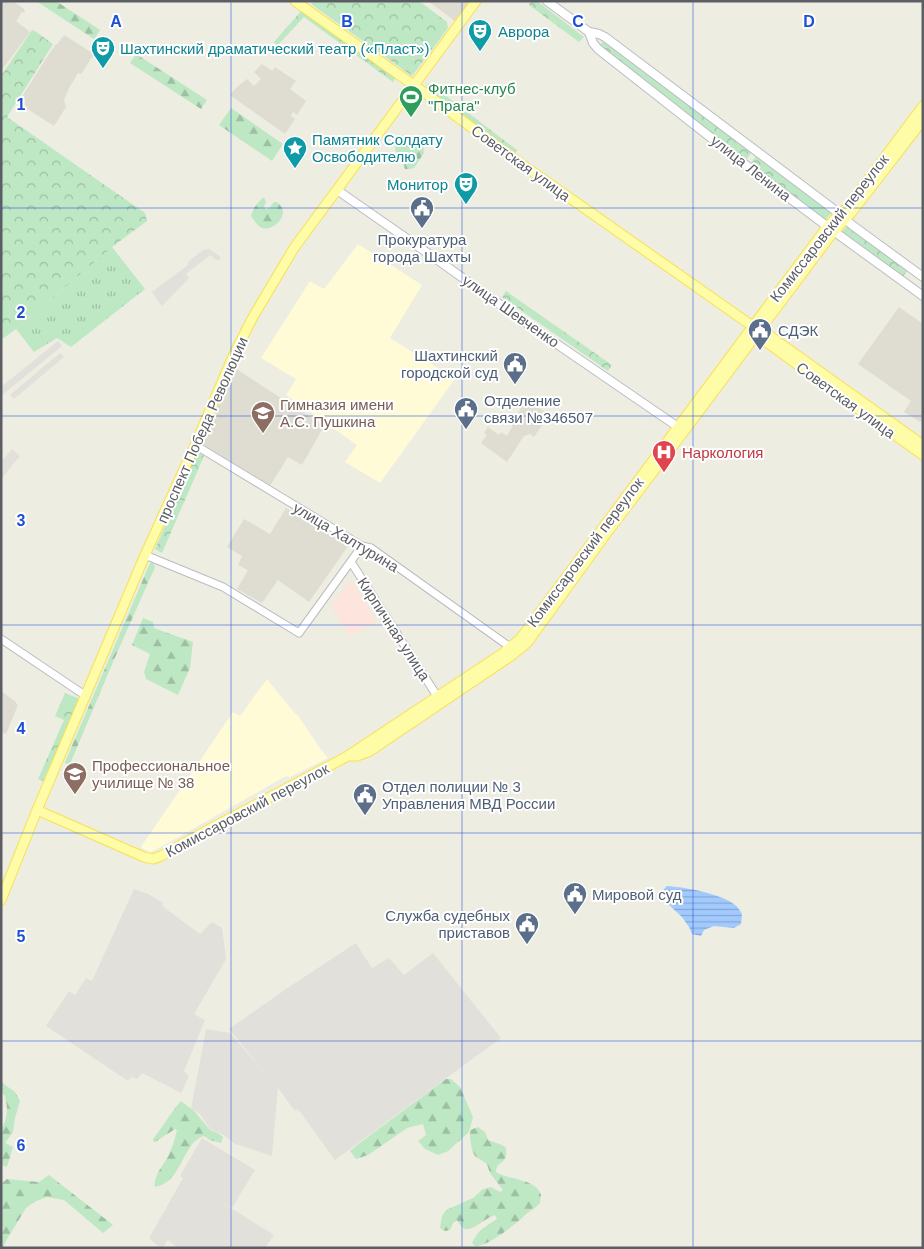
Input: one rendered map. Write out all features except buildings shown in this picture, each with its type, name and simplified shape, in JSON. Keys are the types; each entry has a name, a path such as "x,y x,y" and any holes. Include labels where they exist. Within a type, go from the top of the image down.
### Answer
{"main road":[{"name":"Советская улица","path":"295,1 414,85 518,162 923,445"},
{"name":"проспект Победа Революции","path":"1,900 4,884 145,555 234,354 253,317 294,248 476,1"},
{"name":"улица Ленина","path":"547,1 589,32 605,37 923,277"},
{"name":"улица Ленина","path":"589,32 593,43 598,49 748,166 923,296"},
{"name":"Комиссаровский переулок","path":"346,757 357,756 370,751 514,648 682,429 754,328 842,216 923,106"},
{"name":"Комиссаровский переулок","path":"842,216 852,212 923,120"},
{"name":"улица Шевченко","path":"337,190 519,318 682,429"},
{"name":"Советская улица","path":"754,328 832,390 923,456"},
{"name":"Комиссаровский переулок","path":"36,810 144,858 154,859 346,757 503,653 514,648"}],"street":[{"name":"улица Халтурина","path":"195,445 362,546 371,548 514,648"},
{"path":"145,555 223,587 299,633 362,546"},
{"name":"Кирпичная улица","path":"351,562 437,696"},
{"path":"1,639 86,696"}],"shaded area":[{"path":"1,1 13,1 24,9 24,13 22,12 16,21 30,32 1,71"},
{"path":"428,1 476,1 459,24"},
{"path":"64,35 94,54 81,74 78,73 69,88 64,100 66,107 54,126 18,103 47,57 56,44 59,44"},
{"path":"262,64 272,71 275,67 296,81 290,89 306,101 297,115 293,112 291,116 295,119 285,134 230,95 247,79 254,86 261,79 254,72"},
{"path":"358,244 422,285 390,338 455,379 380,483 345,462 357,445 286,395 296,379 261,358 310,281 324,289"},
{"path":"209,249 221,257 218,261 210,255 186,274 189,278 162,306 152,292 188,265 188,262 203,250"},
{"path":"899,307 923,324 923,418 920,422 904,412 911,401 858,364"},
{"path":"58,341 62,346 1,396 1,387"},
{"path":"60,353 64,357 14,399 10,395"},
{"name":"Гимназия имени А.С. Пушкина","path":"235,368 324,426 302,465 288,457 270,486 207,449 202,441"},
{"path":"527,399 549,415 534,437 530,434 524,436 507,462 481,443 487,435 484,433 488,427 499,435 501,432 507,436 513,421"},
{"path":"12,449 20,456 1,479 1,462"},
{"path":"286,508 348,546 309,602 278,580 262,603 237,589 248,570 238,565 242,556 227,547 244,519 270,534"},
{"path":"351,580 377,621 350,636 331,606"},
{"path":"267,679 297,714 328,758 290,777 286,776 151,852 141,847 233,712 240,716"},
{"path":"1,691 18,705 6,734 1,732"},
{"path":"134,889 148,894 163,903 162,906 200,934 212,922 222,928 226,959 194,1014 205,1020 184,1071 189,1076 181,1093 142,1073 137,1079 131,1077 128,1081 46,1026 69,991 75,995 86,978 92,981"},
{"path":"356,943 372,968 389,958 404,975 433,953 501,1038 335,1160 298,1109 295,1111 278,1088 272,1156 235,1144 222,1134 210,1129 200,1114 191,1109 206,1029 230,1033 265,1073 229,1029"},
{"path":"202,1138 255,1170 232,1208 201,1189 274,1235 265,1248 178,1248 168,1240 160,1248 149,1238 183,1178 180,1176"}],"green space":[{"path":"36,1 56,1 100,30 94,39"},
{"path":"314,1 419,1 447,22 448,28 412,76 311,4"},
{"path":"531,1 537,1 584,37 579,42 529,5"},
{"path":"302,10 396,77 393,82 304,17 277,46 274,42"},
{"path":"32,30 53,44 7,117 145,213 147,221 112,247 1,340 1,76"},
{"path":"604,40 751,153 746,160 599,46"},
{"path":"136,54 207,100 201,109 130,63"},
{"path":"429,83 517,150 514,153 426,87"},
{"path":"231,108 283,144 272,161 219,125"},
{"path":"403,135 408,145 423,145 424,153 414,168 405,169 402,159 397,157 395,148 399,137"},
{"path":"756,156 831,213 825,220 751,163"},
{"path":"264,197 266,210 274,202 277,202 283,212 279,222 273,227 265,229 259,226 251,216 256,205"},
{"path":"847,226 907,271 902,278 841,233"},
{"path":"112,247 145,289 71,347 57,338 34,352 16,329"},
{"path":"506,291 612,365 608,371 502,297"},
{"path":"197,452 204,456 162,553 155,549"},
{"path":"150,563 153,563 155,567 70,764 66,764 65,762"},
{"path":"143,618 153,622 154,628 193,642 190,668 178,695 146,679 144,672 150,654 132,645"},
{"path":"65,693 80,699 43,781 38,779 64,720 55,716"},
{"path":"446,1079 451,1079 460,1087 473,1117 469,1132 448,1151 438,1155 425,1149 418,1141 426,1135 423,1124 407,1128 368,1155 356,1159 350,1151"},
{"path":"1,1082 15,1092 20,1101 13,1132 5,1143 13,1147 7,1167 1,1165 1,1130 7,1109 5,1096 1,1092"},
{"path":"181,1101 195,1112 210,1130 223,1137 221,1143 204,1136 197,1140 191,1146 171,1178 164,1184 155,1187 157,1174 167,1158 177,1130 175,1129 155,1142 153,1139"},
{"path":"478,1127 485,1132 488,1140 506,1148 506,1157 497,1166 496,1172 534,1186 541,1195 540,1203 512,1226 493,1240 475,1246 472,1243 477,1234 497,1219 495,1215 468,1229 463,1228 457,1220 453,1223 450,1230 445,1231 440,1228 442,1216 446,1210 473,1198 483,1189 491,1187 500,1192 503,1190 490,1173 487,1164 475,1156 472,1150 470,1130"},
{"path":"49,1175 113,1225 103,1233 64,1200 47,1197 34,1202 26,1208 3,1248 1,1248 1,1184 7,1179 39,1182"}],"water":[{"path":"667,886 703,892 729,901 742,914 741,924 734,928 714,926 704,930 701,936 692,934 682,917 663,897 664,889"}],"place":[{"name":"Аврора","path":"480,52"},
{"name":"Шахтинский драматический театр («Пласт»)","path":"103,69"},
{"name":"Фитнес-клуб \"Прага\"","path":"411,118"},
{"name":"Памятник Солдату Освободителю","path":"295,169"},
{"name":"Монитор","path":"466,205"},
{"name":"Прокуратура города Шахты","path":"422,229"},
{"name":"СДЭК","path":"760,351"},
{"name":"Шахтинский городской суд","path":"515,385"},
{"name":"Отделение связи №346507","path":"466,430"},
{"name":"Гимназия имени А.С. Пушкина","path":"263,434"},
{"name":"Наркология","path":"664,473"},
{"name":"Профессиональное училище № 38","path":"75,795"},
{"name":"Отдел полиции № 3 Управления МВД России","path":"365,816"},
{"name":"Мировой суд","path":"575,915"},
{"name":"Служба судебных приставов","path":"527,945"}]}
